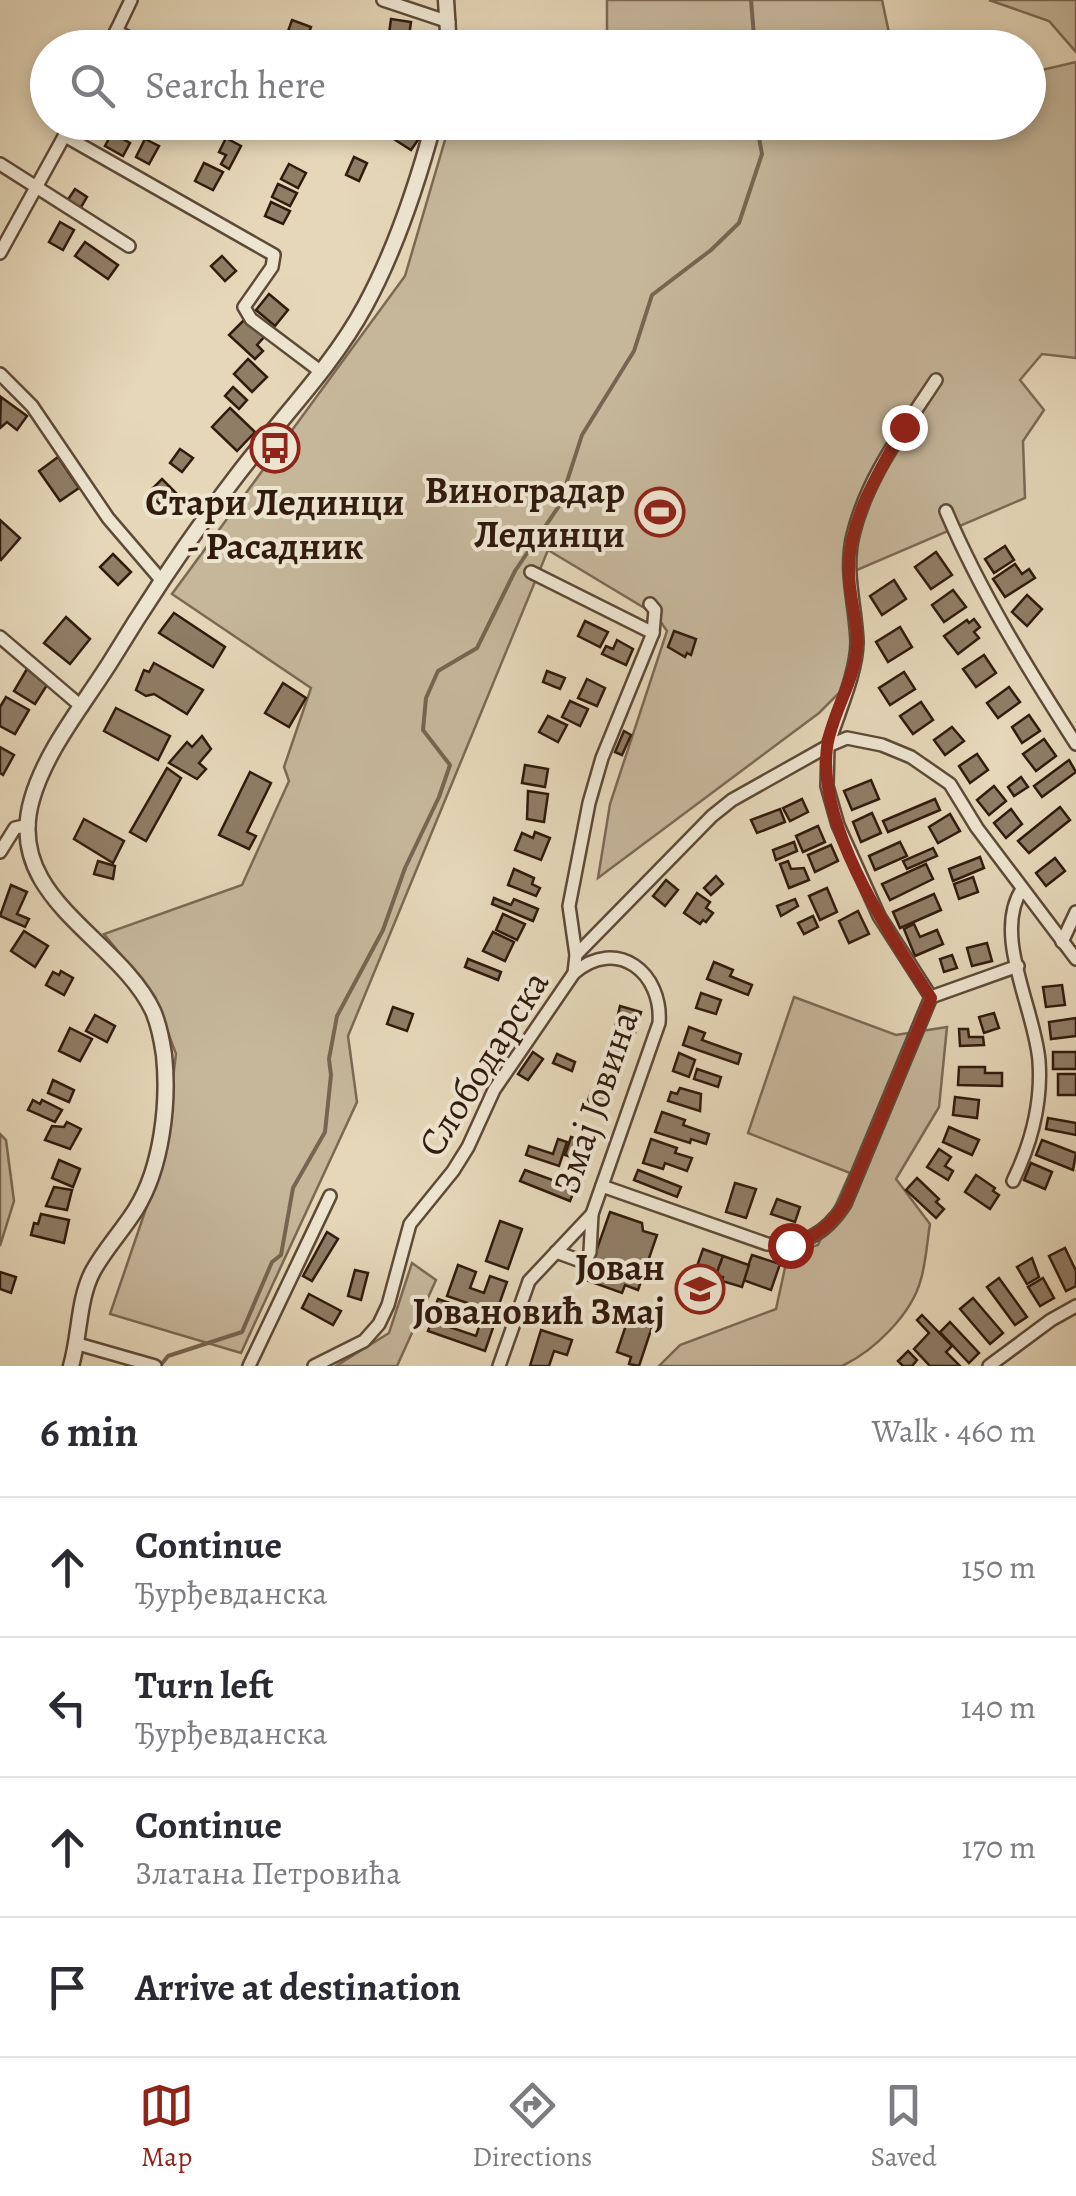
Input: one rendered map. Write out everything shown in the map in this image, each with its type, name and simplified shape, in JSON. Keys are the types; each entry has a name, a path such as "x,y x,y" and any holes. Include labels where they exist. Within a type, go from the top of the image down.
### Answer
{"street":[{"path":"116,30 131,0"},
{"path":"383,0 449,22"},
{"path":"446,0 449,30"},
{"path":"0,253 63,140"},
{"path":"72,140 274,255 272,267 244,307 251,319 320,371"},
{"path":"71,1366 93,1272 138,1207 149,1184 162,1121 165,1070 154,1012 124,970 50,895 34,861 29,825 32,799 44,770 162,581 364,307 390,255 429,140"},
{"path":"0,164 129,246"},
{"path":"0,374 32,406 108,518 162,581"},
{"path":"931,998 879,916 838,825 827,786 828,746 857,644 848,566 853,535 872,484 936,380"},
{"path":"946,511 970,568 1076,744"},
{"path":"531,572 653,633"},
{"name":"Слободарска","path":"314,1366 364,1342 379,1324 410,1224 453,1172 494,1090 574,974 576,955 569,906 589,802 602,758 653,633 655,610 650,604"},
{"path":"0,637 82,708"},
{"path":"576,955 732,800 848,738 882,745 911,757 950,784 977,828 1076,959"},
{"path":"0,852 15,828 29,825"},
{"path":"1013,1180 1029,1142 1039,1077 1034,1029 1018,966 1012,905 1022,888"},
{"path":"1062,942 1076,912"},
{"name":"Змај Јовина","path":"500,1366 529,1281 592,1214 653,1042 660,1005 656,988 631,963 614,958 596,960 574,974"},
{"path":"602,1186 767,1244 790,1245 813,1238 832,1224 845,1204 931,998 1018,966"},
{"path":"249,1366 330,1196"},
{"path":"556,1252 578,1260 587,1258 592,1214"},
{"path":"989,1366 1076,1306"},
{"path":"78,1344 155,1366"}],"shaded area":[{"path":"607,0 882,0 888,30 607,30"},
{"path":"989,0 1076,0 1076,52 1049,21"},
{"path":"1076,62 1076,358 1042,354 1020,380 1044,410 1023,441 1025,498 852,572 853,679 819,713 598,878 610,804 667,631 656,615 548,550 348,1036 357,1102 241,1353 110,1314 163,1159 176,1054 155,997 104,934 242,885 289,781 284,767 311,688 172,594 405,276 445,140 1046,140 1046,69"},
{"path":"794,997 896,1035 947,1027 939,1107 896,1179 930,1224 921,1279 909,1305 890,1330 842,1366 659,1366 680,1345 776,1309 788,1254 818,1245 850,1173 748,1133"},
{"path":"0,1134 6,1140 14,1201 0,1246"},
{"path":"412,1263 436,1280 397,1366 336,1366 389,1333"}],"building":[{"path":"391,19 411,22 410,30 390,30"},
{"path":"292,20 311,27 310,30 288,30"},
{"path":"108,140 130,143 123,156 105,146"},
{"path":"144,140 159,146 149,164 136,157"},
{"path":"225,140 241,146 229,169 221,164 226,155 219,152"},
{"path":"395,140 418,140 411,150"},
{"path":"354,157 367,163 359,181 346,175"},
{"path":"204,163 223,172 213,190 195,181"},
{"path":"289,164 306,173 298,188 281,179"},
{"path":"278,184 297,193 290,206 272,197"},
{"path":"75,189 87,197 80,209 67,201"},
{"path":"271,202 290,211 283,224 265,216"},
{"path":"60,222 74,230 63,250 49,242"},
{"path":"85,242 118,265 108,279 75,256"},
{"path":"222,256 236,271 225,281 211,266"},
{"path":"269,294 288,310 275,326 256,310"},
{"path":"246,318 265,336 257,345 263,351 255,359 229,335"},
{"path":"248,359 267,377 252,392 234,374"},
{"path":"233,387 247,400 239,409 225,396"},
{"path":"1,397 27,416 17,430 7,422 0,428"},
{"path":"230,408 255,432 237,451 212,427"},
{"path":"180,449 193,458 182,472 170,463"},
{"path":"58,457 79,488 60,501 39,471"},
{"path":"162,479 176,493 163,507 148,493"},
{"path":"0,520 20,538 1,560 0,559"},
{"path":"1005,546 1014,560 994,573 985,559"},
{"path":"936,552 952,575 931,589 915,567"},
{"path":"113,554 131,572 118,585 100,567"},
{"path":"1015,564 1022,574 1029,569 1035,578 1005,597 993,579"},
{"path":"894,580 906,599 882,615 870,596"},
{"path":"953,590 966,607 944,622 932,605"},
{"path":"1027,595 1042,609 1027,626 1012,612"},
{"path":"174,613 225,647 213,667 159,633"},
{"path":"66,617 90,639 70,664 44,643"},
{"path":"974,619 980,627 974,632 979,638 958,654 944,636"},
{"path":"585,621 608,632 600,647 578,636"},
{"path":"900,627 912,647 888,662 876,642"},
{"path":"674,631 696,639 691,655 687,653 685,657 668,647"},
{"path":"617,640 633,649 626,665 602,654 606,646 613,649"},
{"path":"984,655 996,673 976,687 963,669"},
{"path":"154,663 203,690 187,714 154,694 146,696 136,690 144,670 149,672"},
{"path":"27,669 47,685 35,704 14,691"},
{"path":"547,671 565,678 560,689 543,682"},
{"path":"904,672 915,689 890,705 879,688"},
{"path":"587,679 605,688 597,706 578,698"},
{"path":"283,683 306,698 289,727 265,713"},
{"path":"1009,687 1020,702 998,718 987,703"},
{"path":"6,697 29,710 15,734 0,726 0,707"},
{"path":"570,701 588,709 580,726 562,717"},
{"path":"921,702 933,720 913,734 900,716"},
{"path":"116,708 170,736 158,760 104,731"},
{"path":"1029,715 1040,731 1022,743 1012,727"},
{"path":"548,716 567,725 558,742 539,732"},
{"path":"952,727 964,741 945,755 934,740"},
{"path":"624,731 631,735 622,755 615,752"},
{"path":"202,736 211,749 199,763 206,769 197,779 169,763 187,742 192,747"},
{"path":"1044,739 1056,756 1036,771 1023,754"},
{"path":"0,747 14,755 3,775 0,773"},
{"path":"977,754 988,770 970,783 959,766"},
{"path":"1069,760 1076,772 1042,797 1034,786"},
{"path":"525,765 548,769 545,787 522,783"},
{"path":"167,768 181,778 146,841 130,832"},
{"path":"250,772 271,783 247,832 256,836 249,849 219,835"},
{"path":"1021,777 1028,787 1014,796 1008,787"},
{"path":"871,780 879,799 852,810 844,791"},
{"path":"994,786 1006,801 989,815 977,800"},
{"path":"528,791 548,794 544,822 527,819"},
{"path":"802,799 808,812 790,821 783,808"},
{"path":"935,799 940,810 888,832 883,821"},
{"path":"1060,807 1070,820 1029,853 1018,841"},
{"path":"780,809 785,822 757,833 751,820"},
{"path":"1011,809 1022,824 1006,838 994,823"},
{"path":"872,813 881,833 861,842 853,822"},
{"path":"950,814 960,831 938,843 929,827"},
{"path":"84,819 124,841 113,863 74,839"},
{"path":"818,826 825,842 803,852 796,836"},
{"path":"535,832 550,838 541,860 515,850 522,833 533,838"},
{"path":"794,842 797,851 776,860 773,850"},
{"path":"900,842 907,856 875,870 869,856"},
{"path":"831,845 838,861 815,872 808,855"},
{"path":"933,848 937,856 907,869 903,861"},
{"path":"980,857 984,868 953,881 949,869"},
{"path":"1055,858 1065,871 1046,886 1036,873"},
{"path":"98,861 115,866 113,879 94,874"},
{"path":"788,861 791,869 804,868 809,880 789,888 780,864"},
{"path":"926,864 933,879 890,900 882,884"},
{"path":"514,869 534,878 532,884 540,888 536,896 508,885"},
{"path":"716,876 723,884 711,895 704,888"},
{"path":"973,877 978,892 959,899 954,884"},
{"path":"666,880 678,890 665,906 653,896"},
{"path":"11,885 27,892 17,914 29,919 25,927 0,916"},
{"path":"827,888 837,912 820,920 809,896"},
{"path":"697,893 710,902 706,908 713,913 700,924 684,913"},
{"path":"934,894 941,910 900,928 893,912"},
{"path":"494,898 511,905 514,899 538,909 533,921 492,904"},
{"path":"795,899 798,906 781,916 777,906"},
{"path":"858,911 869,934 849,943 839,921"},
{"path":"503,914 525,924 517,940 496,930"},
{"path":"813,916 818,927 804,934 798,923"},
{"path":"914,924 920,937 937,930 943,944 915,956 904,929"},
{"path":"24,931 48,946 35,967 11,951"},
{"path":"493,932 514,942 505,961 483,951"},
{"path":"987,943 992,961 972,966 967,948"},
{"path":"952,955 957,968 944,972 940,959"},
{"path":"468,959 501,972 498,980 465,967"},
{"path":"714,962 733,970 730,976 752,985 748,995 707,979"},
{"path":"61,971 73,978 64,995 46,985 53,972 59,975"},
{"path":"1062,985 1065,1005 1046,1007 1043,987"},
{"path":"701,993 721,1000 716,1014 696,1008"},
{"path":"620,1006 641,1012 635,1033 615,1027"},
{"path":"393,1007 413,1014 407,1031 387,1024"},
{"path":"994,1013 999,1028 984,1033 979,1017"},
{"path":"95,1015 115,1026 107,1042 86,1031"},
{"path":"1076,1018 1076,1036 1051,1039 1049,1022"},
{"path":"689,1027 705,1033 702,1040 741,1054 738,1064 683,1045"},
{"path":"70,1028 92,1039 80,1061 59,1051"},
{"path":"959,1029 968,1029 969,1037 983,1037 984,1045 960,1046"},
{"path":"613,1048 627,1054 618,1076 604,1070"},
{"path":"533,1052 543,1059 528,1080 518,1074"},
{"path":"1053,1052 1076,1052 1076,1069 1053,1069"},
{"path":"679,1053 695,1060 689,1077 673,1071"},
{"path":"557,1054 575,1062 572,1071 553,1063"},
{"path":"959,1067 985,1067 985,1073 1002,1073 1002,1086 958,1085"},
{"path":"697,1069 721,1077 718,1087 694,1079"},
{"path":"1058,1074 1076,1074 1076,1095 1058,1095"},
{"path":"53,1080 74,1090 69,1102 48,1093"},
{"path":"680,1088 701,1094 700,1111 668,1101 671,1092 677,1094"},
{"path":"591,1092 609,1099 602,1117 584,1111"},
{"path":"955,1097 979,1100 977,1118 953,1115"},
{"path":"33,1100 62,1110 55,1122 28,1110"},
{"path":"662,1112 709,1134 706,1144 655,1132"},
{"path":"1048,1118 1076,1123 1076,1135 1046,1129"},
{"path":"67,1122 81,1129 70,1149 45,1140 52,1126 64,1127"},
{"path":"949,1127 979,1140 972,1155 943,1142"},
{"path":"571,1137 594,1144 588,1163 565,1155"},
{"path":"558,1139 567,1142 559,1166 526,1155 529,1146 553,1154"},
{"path":"651,1139 692,1158 687,1171 665,1163 663,1169 643,1163"},
{"path":"1042,1140 1076,1153 1073,1170 1036,1155"},
{"path":"939,1149 951,1157 945,1166 953,1171 948,1180 927,1167"},
{"path":"59,1160 80,1169 73,1187 52,1178"},
{"path":"1031,1163 1052,1172 1045,1189 1024,1180"},
{"path":"525,1170 555,1181 557,1175 577,1183 570,1201 520,1181"},
{"path":"638,1170 681,1187 677,1197 634,1180"},
{"path":"976,1175 999,1195 990,1209 965,1192"},
{"path":"917,1178 944,1209 936,1218 906,1190"},
{"path":"735,1183 756,1189 746,1218 726,1212"},
{"path":"54,1187 72,1190 67,1210 46,1206"},
{"path":"777,1199 800,1207 795,1222 771,1214"},
{"path":"610,1212 642,1223 643,1231 657,1235 638,1290 625,1285 622,1293 586,1280"},
{"path":"41,1214 69,1220 64,1243 31,1235"},
{"path":"500,1221 522,1229 508,1269 486,1261"},
{"path":"327,1232 338,1239 312,1281 303,1276"},
{"path":"1065,1248 1076,1271 1076,1286 1066,1291 1049,1256"},
{"name":"Јован Јовановић Змај","path":"703,1249 723,1256 704,1310 684,1303"},
{"path":"752,1255 780,1264 771,1290 743,1280"},
{"path":"723,1256 749,1265 742,1287 716,1275"},
{"path":"1032,1258 1039,1277 1027,1284 1017,1267"},
{"path":"458,1265 476,1272 470,1288 484,1293 490,1276 507,1282 496,1313 447,1296"},
{"path":"355,1270 368,1273 361,1300 348,1296"},
{"path":"0,1272 16,1277 11,1293 0,1289"},
{"path":"999,1278 1027,1317 1015,1325 987,1287"},
{"path":"1043,1278 1054,1298 1040,1306 1028,1287"},
{"path":"309,1294 341,1311 333,1325 302,1308"},
{"path":"973,1298 1003,1333 990,1344 960,1309"},
{"path":"438,1299 475,1312 472,1318 434,1309"},
{"path":"483,1315 496,1319 485,1351 428,1331 432,1321 476,1336"},
{"path":"922,1315 952,1346 946,1352 960,1366 930,1366 914,1349 929,1333 917,1320"},
{"path":"629,1316 653,1324 639,1366 629,1364 631,1357 617,1352"},
{"path":"950,1322 979,1353 969,1363 940,1332"},
{"path":"541,1330 572,1340 567,1355 554,1351 549,1366 530,1366"},
{"path":"908,1351 917,1360 912,1366 903,1366 898,1361"}],"waterway":[{"path":"751,0 754,30"},
{"path":"160,1366 168,1356 242,1332 272,1262 281,1255 293,1188 325,1132 329,1059 337,1016 383,930 450,765 423,730 426,698 438,671 477,648 515,571 559,506 582,435 634,351 652,295 739,223 762,154 759,140"}],"place":[{"name":"Стари Лединци - Расадник","path":"275,448"},
{"name":"Виноградар Лединци","path":"660,512"},
{"name":"Јован Јовановић Змај","path":"700,1289"}],"route":[{"path":"790,1245 813,1238 832,1224 845,1204 931,998 879,916 838,825 827,786 828,746 857,644 848,566 853,535 872,484 904,427"}]}
